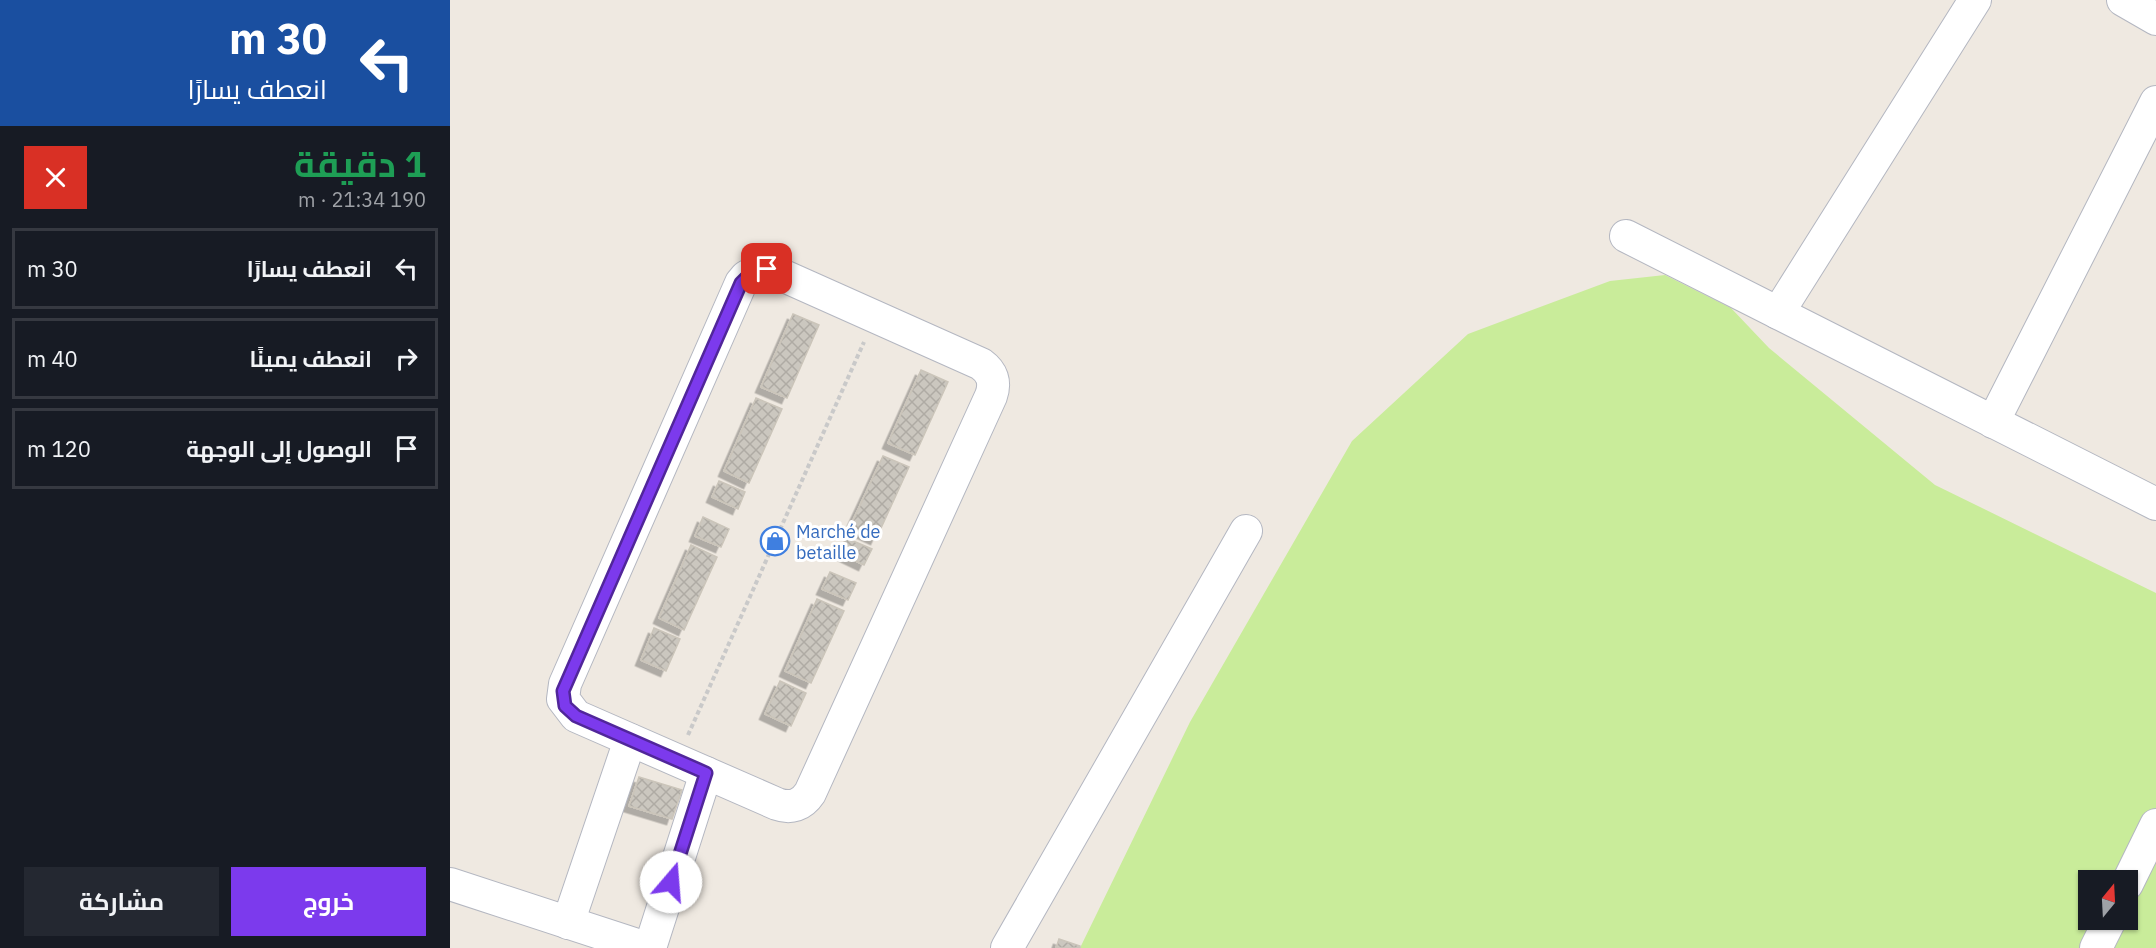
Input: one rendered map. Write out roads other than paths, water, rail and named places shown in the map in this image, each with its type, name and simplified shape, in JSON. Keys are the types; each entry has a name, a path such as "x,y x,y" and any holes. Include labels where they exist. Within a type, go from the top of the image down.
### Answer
{"street":[{"path":"1778,313 1975,0"},
{"path":"2123,0 2156,19"},
{"path":"1993,422 2156,102"},
{"path":"1626,236 2156,504"},
{"path":"767,269 876,316 987,368 993,381 991,396 806,799 800,804 784,807 630,740 576,716 565,706 563,691 741,283 752,272 767,269"},
{"path":"1007,948 1246,531"},
{"path":"568,922 630,740"},
{"path":"450,884 648,948 706,773"},
{"path":"2134,870 2156,825"},
{"path":"2096,948 2105,930"}],"place":[{"name":"Marché de betaille","path":"775,541"}]}
